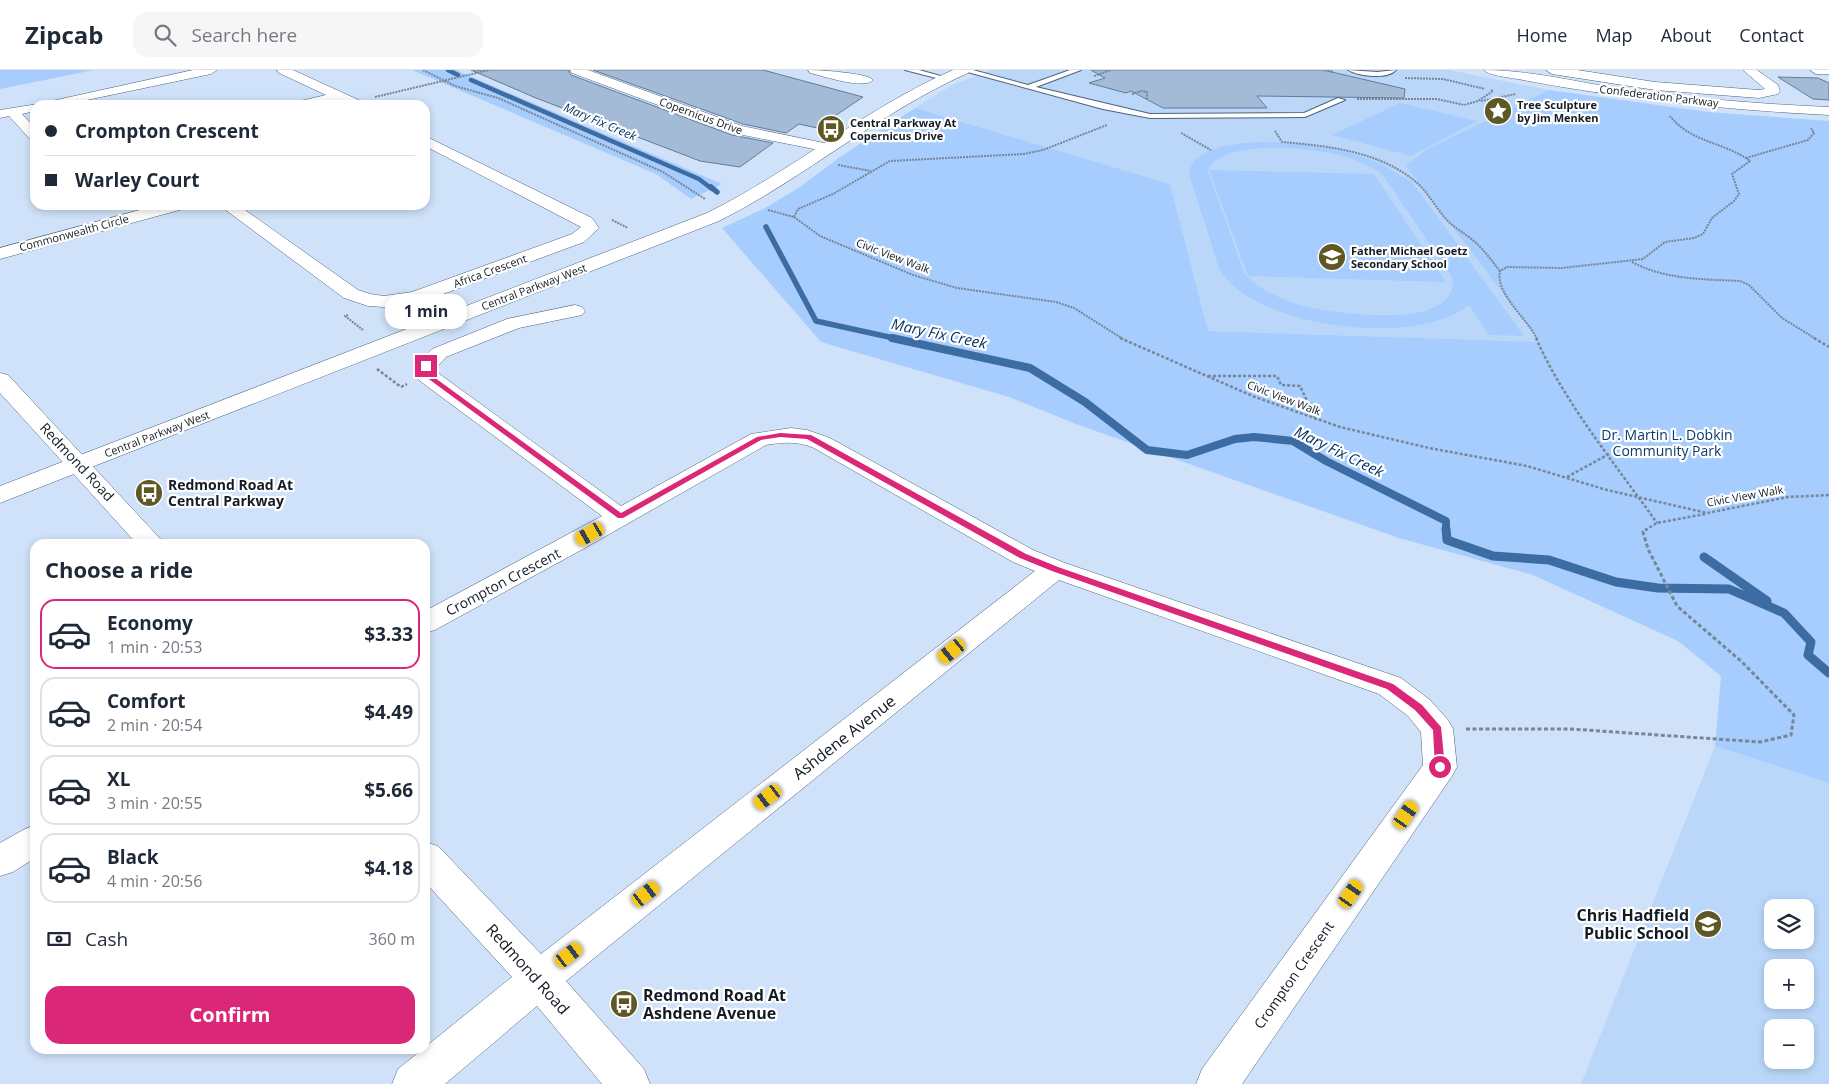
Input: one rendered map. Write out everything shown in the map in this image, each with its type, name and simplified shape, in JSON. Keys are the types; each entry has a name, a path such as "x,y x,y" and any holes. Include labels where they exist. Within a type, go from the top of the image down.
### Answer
{"street":[{"path":"68,100 211,70"},
{"path":"283,70 347,100"},
{"name":"Copernicus Drive","path":"576,70 738,130 829,148"},
{"path":"814,70 846,78 867,80"},
{"name":"Central Parkway West","path":"0,495 713,217 760,194 905,98 964,70"},
{"name":"Confederation Parkway","path":"1490,70 1583,86 1658,96 1736,105 1829,111"},
{"path":"1552,70 1655,86 1759,94 1773,91 1773,88 1749,70"},
{"path":"1816,70 1829,70"},
{"path":"322,100 339,96"},
{"path":"6,113 30,108"},
{"path":"6,113 30,132"},
{"name":"Africa Crescent","path":"235,210 351,294 367,302 393,302 417,297 578,238 590,228 586,222 430,143"},
{"name":"Commonwealth Circle","path":"0,254 158,210"},
{"path":"575,311 514,322 439,353 426,366 428,376 620,516"},
{"name":"Redmond Road","path":"0,380 80,464 148,539"},
{"name":"Crompton Crescent","path":"430,621 759,439 780,435 808,437 1023,556 1055,569 1390,686 1419,708 1437,729 1440,767 1217,1084"},
{"name":"Ashdene Avenue","path":"413,1084 539,979 1055,569"},
{"path":"0,860 30,843"},
{"name":"Redmond Road","path":"430,862 539,979 629,1084"}],"lane":[{"path":"908,70 944,78"},
{"path":"964,70 1150,116 1264,117 1306,115 1341,100"},
{"path":"1028,87 1077,70"},
{"path":"1352,70 1377,74 1392,70"}],"path":[{"path":"423,70 441,81 498,98 556,122 663,172 693,193 708,200"},
{"path":"370,100 489,70"},
{"path":"1325,70 1334,72"},
{"path":"1397,78 1443,79 1494,91 1478,101 1470,100"},
{"path":"1341,100 1437,98 1464,105 1521,93"},
{"path":"1500,271 1507,268 1562,268 1643,260 1665,242 1694,238 1703,234 1712,218 1734,201 1739,194 1732,174 1750,161 1688,134 1677,126 1669,112"},
{"path":"794,217 798,209 833,194 890,161 1024,154 1042,150 1136,114"},
{"path":"1264,117 1282,142 1322,145 1356,153 1377,160 1412,179 1446,219 1476,244 1500,271 1499,276 1505,294 1534,333 1546,358 1577,409 1657,523"},
{"path":"1746,158 1808,140 1814,133 1810,126"},
{"name":"Civic View Walk","path":"766,209 794,217 820,236 913,275 957,288 1056,302 1074,308 1114,335 1204,376 1317,420 1371,435 1510,462 1639,497 1708,513 1788,497 1829,495"},
{"path":"1632,262 1657,275 1740,281 1749,285 1782,318 1829,347"},
{"path":"367,302 345,316 384,346"},
{"path":"358,356 401,387 428,376"},
{"path":"1204,376 1277,376 1281,385 1300,386 1317,420"},
{"path":"1566,477 1609,454"},
{"path":"1437,729 1571,729 1760,742 1790,735 1794,715 1742,662 1677,606 1662,580 1648,549 1643,532 1657,523 1708,513"}],"shaded area":[{"name":"Father Michael Goetz Secondary School","path":"991,70 1449,70 1549,90 1425,150 1406,166 1540,342 1208,331 1170,184 915,108 952,85"},
{"name":"Chris Hadfield Public School","path":"1715,746 1829,783 1829,1084 1581,1084"}],"green space":[{"path":"0,70 94,70 0,89"},
{"path":"412,70 456,70 722,184 691,199 656,174"},
{"name":"Dr. Martin L. Dobkin Community Park","path":"1549,90 1708,112 1829,121 1829,783 1715,746 1721,676 1678,641 1533,575 1399,538 1076,424 1009,397 821,342 722,228 765,208 800,187 840,157 915,108 1170,184 1208,331 1540,342 1406,166 1425,150"},
{"path":"1400,103 1477,121 1411,156 1332,135"},
{"path":"1249,143 1295,143 1346,151 1378,162 1412,182 1524,336 1489,335 1469,305 1445,318 1415,326 1380,328 1343,326 1307,320 1274,309 1245,295 1225,277 1216,261 1190,178 1191,168 1196,160 1204,154 1226,146","holes":["1273,148 1322,151 1348,157 1383,175 1453,279 1449,296 1435,307 1414,313 1362,315 1299,305 1269,292 1250,279 1244,273 1208,171 1213,163 1220,158 1240,151"]},
{"path":"1209,170 1374,174 1446,282 1248,276"}],"building":[{"path":"471,70 568,70 571,75 732,135 773,143 740,167 700,161 536,98"},
{"path":"593,70 763,70 863,97 817,128 799,124 786,133 743,124"},
{"path":"1091,70 1323,70 1405,89 1404,98 1257,96 1267,108 1163,108 1131,91 1126,93 1089,83 1105,78"},
{"path":"1778,77 1818,78 1829,83 1829,100 1813,99"}],"waterway":[{"name":"Mary Fix Creek","path":"448,70 458,75"},
{"name":"Mary Fix Creek","path":"471,80 699,179 712,189"},
{"name":"Mary Fix Creek","path":"711,187 717,192"},
{"name":"Mary Fix Creek","path":"766,227 816,321 898,339"},
{"name":"Mary Fix Creek","path":"892,338 1030,368 1085,402 1147,450 1187,455 1235,439 1254,437 1293,441 1326,461 1446,521 1446,529"},
{"name":"Mary Fix Creek","path":"1446,529 1447,540 1493,556 1549,560 1616,582 1658,588 1729,589 1784,613 1811,642 1808,655 1829,673"},
{"path":"1704,557 1767,601"}],"place":[{"name":"Tree Sculpture by Jim Menken","path":"1498,111"},
{"name":"Central Parkway At Copernicus Drive","path":"831,129"},
{"name":"Father Michael Goetz Secondary School","path":"1332,257"},
{"name":"Redmond Road At Central Parkway","path":"149,493"},
{"name":"Chris Hadfield Public School","path":"1708,924"},
{"name":"Redmond Road At Ashdene Avenue","path":"624,1004"}],"route":[{"path":"426,366 428,376 620,516 759,439 780,435 808,437 1023,556 1055,569 1390,686 1419,708 1437,729 1440,767"}]}
